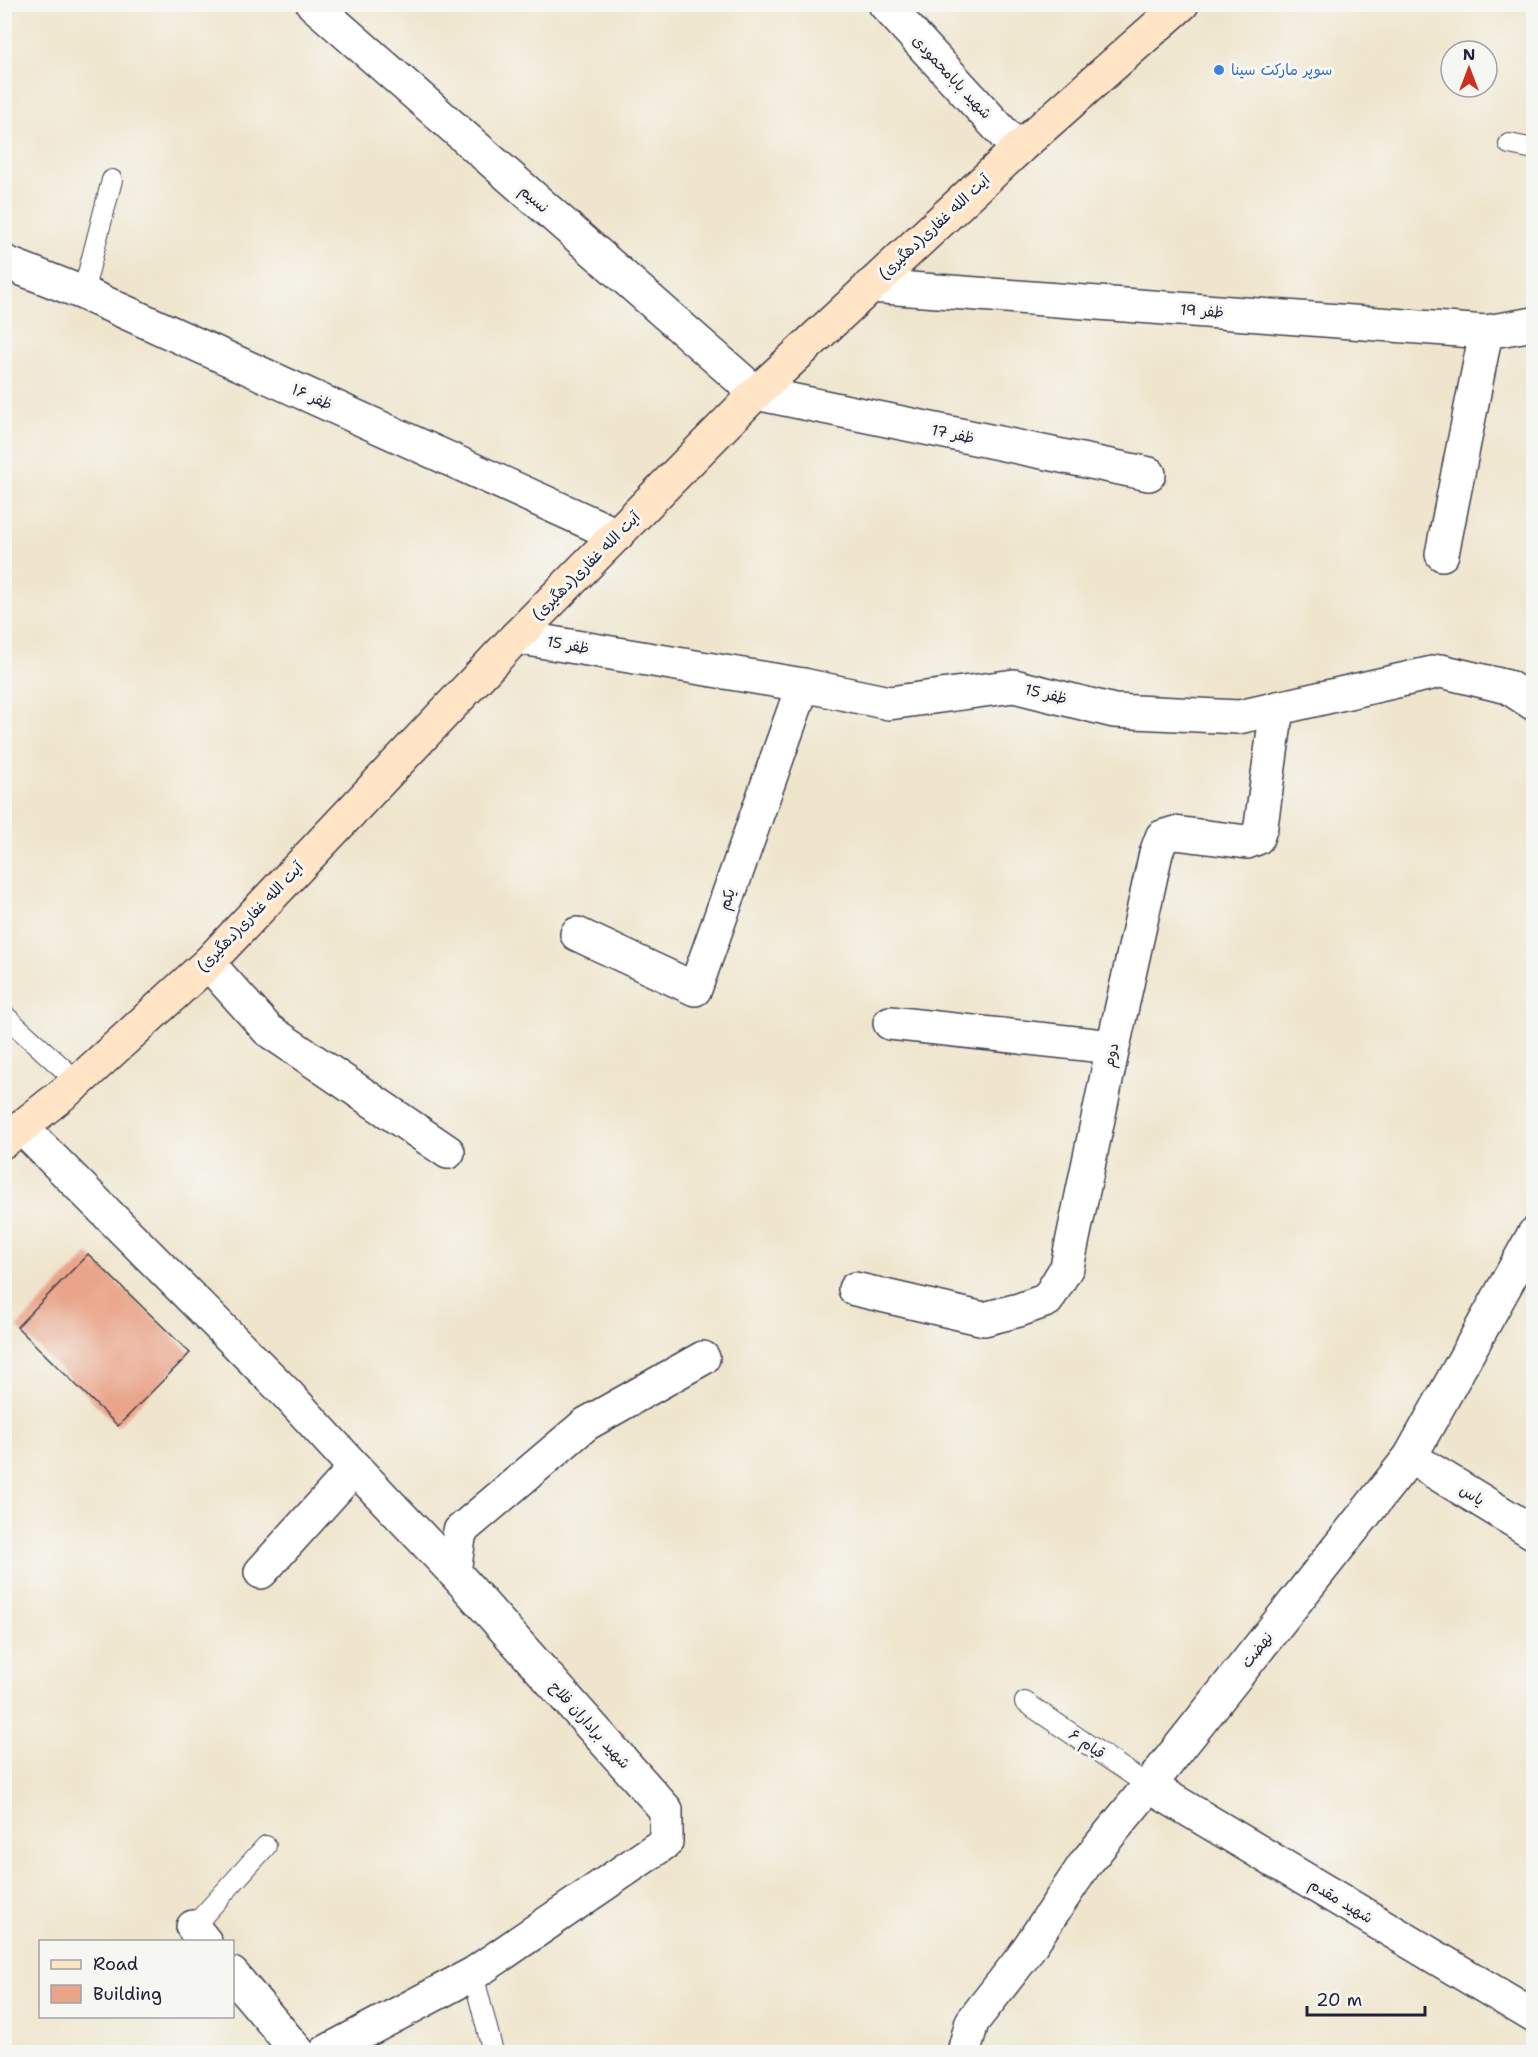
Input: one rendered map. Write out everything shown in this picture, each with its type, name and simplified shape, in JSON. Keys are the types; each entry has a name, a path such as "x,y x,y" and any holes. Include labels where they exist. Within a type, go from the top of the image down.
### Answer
{"street":[{"name":"نسیم","path":"313,4 756,393"},
{"name":"شهید بابامحمودی","path":"885,4 1018,149"},
{"name":"آیت الله غفاری(دهگیری)","path":"13,1134 78,1082 208,963 516,637 756,393 1018,149 1182,4"},
{"name":"ظفر ۱۶","path":"4,262 83,293 617,535"},
{"name":"ظفر 19","path":"870,286 1486,332 1533,324"},
{"path":"1442,554 1486,332"},
{"name":"ظفر 17","path":"756,393 1149,474"},
{"name":"ظفر 15","path":"516,637 889,703 1014,686 1114,711 1239,717 1441,671 1508,687 1533,704"},
{"name":"یکم","path":"577,934 695,989 803,686"},
{"name":"دوم","path":"855,1289 984,1319 1047,1300 1067,1267 1113,1047 1156,853 1162,837 1175,833 1246,842 1257,838 1261,826 1277,708"},
{"path":"208,963 268,1030 448,1152"},
{"path":"891,1023 1113,1047"},
{"path":"13,1134 288,1395 454,1572"},
{"name":"نهضت","path":"964,2052 972,2022 1022,1958 1085,1863 1149,1786 1410,1457 1533,1234"},
{"path":"454,1572 460,1531 586,1424 703,1358"},
{"name":"یاس","path":"1410,1457 1533,1533"},
{"path":"261,1572 355,1468"},
{"name":"شهید براداران فلاح","path":"326,2052 473,1974 666,1842 666,1809 454,1572"},
{"name":"شهید مقدم","path":"1149,1786 1533,2016"},
{"path":"234,1976 297,2052"}],"lane":[{"path":"1509,144 1533,149"},
{"path":"83,293 112,180"},
{"path":"4,1015 78,1082"},
{"name":"قیام ۶","path":"1025,1701 1149,1786"},
{"path":"199,1934 266,1846"},
{"path":"473,1974 493,2052"}],"building":[{"path":"88,1254 190,1353 118,1426 17,1327"}],"place":[{"name":"سوپر مارکت سینا","path":"1219,70"}]}
